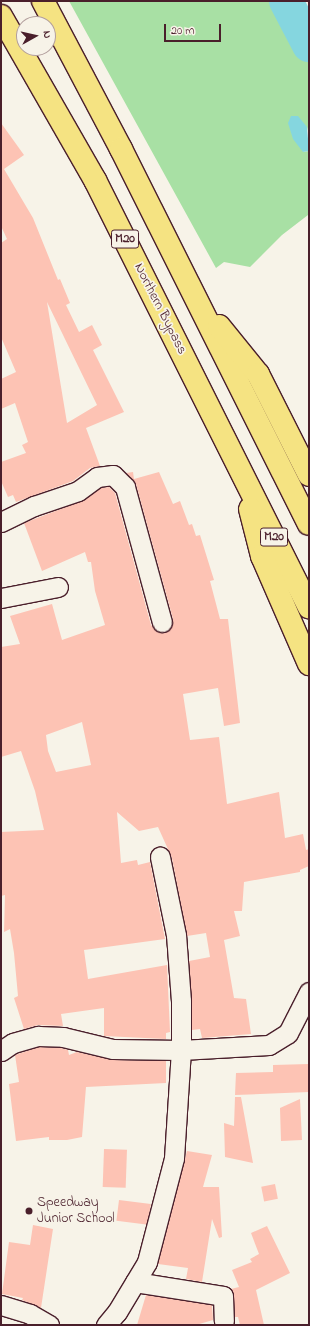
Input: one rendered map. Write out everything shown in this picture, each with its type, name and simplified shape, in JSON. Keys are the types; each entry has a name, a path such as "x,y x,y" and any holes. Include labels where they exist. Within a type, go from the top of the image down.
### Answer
{"highway":[{"name":"M20","path":"43,1 199,302 309,524"},
{"name":"Northern Bypass","path":"1,16 95,180 309,607"},
{"path":"199,302 258,374 309,475"},
{"path":"239,467 262,556 309,664"}],"street":[{"path":"1,522 34,506 78,491 97,477 113,475 125,487 162,622"},
{"path":"1,598 58,587"},
{"path":"106,1325 118,1312 147,1262 174,1158 181,1050 176,935 160,857"},
{"path":"1,1051 13,1043 38,1036 63,1037 113,1049 181,1050 269,1045 288,1033 309,992"},
{"path":"135,1282 223,1296 224,1321"},
{"path":"1,1305 30,1314 49,1325"}],"green space":[{"path":"69,1 286,1 309,45 309,135 307,127 303,152 309,151 308,215 282,235 250,267 224,262 216,268"}],"water":[{"path":"291,116 298,116 307,127 309,151 303,152 293,139 288,123"}],"building":[{"path":"1,123 24,155 4,169 33,218 58,280 60,279 70,303 66,305 79,332 92,325 102,345 93,350 124,412 86,428 100,466 90,468 73,481 16,502 13,495 8,497 1,481 1,462 26,453 22,445 28,442 15,403 1,409 1,379 16,372 1,337 1,243 7,239 1,226","holes":["47,302 97,405 67,423"]},
{"path":"133,472 134,479 159,472 173,504 180,501 189,525 192,524 196,536 200,535 214,580 210,581 220,619 228,619 240,723 224,726 218,688 183,694 190,740 219,737 227,804 279,792 285,838 303,834 306,850 309,849 309,866 300,870 300,872 244,882 242,911 234,911 240,936 224,940 234,998 246,999 251,1034 202,1038 200,1029 192,1030 189,961 210,957 206,933 187,936 172,858 158,827 139,831 117,812 121,863 137,860 138,865 150,862 165,939 84,950 88,979 167,965 170,1032 166,1033 166,1039 104,1036 104,1008 61,1014 63,1026 38,1025 24,1029 14,998 18,996 14,953 10,929 4,932 5,895 1,896 1,832 44,830 35,791 21,751 1,757 1,647 20,644 10,616 52,604 62,640 105,625 95,591 91,562 88,562 85,552 42,571 24,523 82,501 101,488 109,487 115,493 151,625 159,632 165,632 172,625 173,619 136,484 126,473","holes":["82,722 91,765 56,772 48,751 46,735"]},
{"path":"39,1047 61,1048 68,1050 69,1055 77,1052 113,1060 166,1061 166,1083 86,1087 82,1137 67,1140 49,1140 49,1137 16,1141 9,1084 19,1082 15,1055"},
{"path":"309,1064 309,1092 235,1095 236,1073 273,1072 273,1065"},
{"path":"235,1097 241,1097 253,1163 225,1157 224,1123 234,1126"},
{"path":"300,1099 302,1140 281,1141 280,1108"},
{"path":"104,1149 127,1150 126,1188 103,1187"},
{"path":"187,1151 212,1155 203,1187 219,1187 222,1237 219,1238 212,1219 202,1282 186,1279 188,1268 158,1264"},
{"path":"275,1184 278,1199 264,1201 261,1187"},
{"path":"119,1200 151,1204 148,1225 116,1221"},
{"path":"33,1225 53,1229 41,1308 22,1300 23,1298 2,1294 9,1242 30,1245"},
{"path":"267,1226 290,1273 256,1290 264,1325 240,1325 238,1317 235,1317 231,1289 239,1287 232,1270 252,1262 250,1259 259,1254 251,1233"},
{"path":"146,1295 212,1305 213,1320 196,1325 137,1325"}],"waterway":[{"path":"286,1 309,45"}],"place":[{"name":"Speedway Junior School","path":"29,1211"}]}
